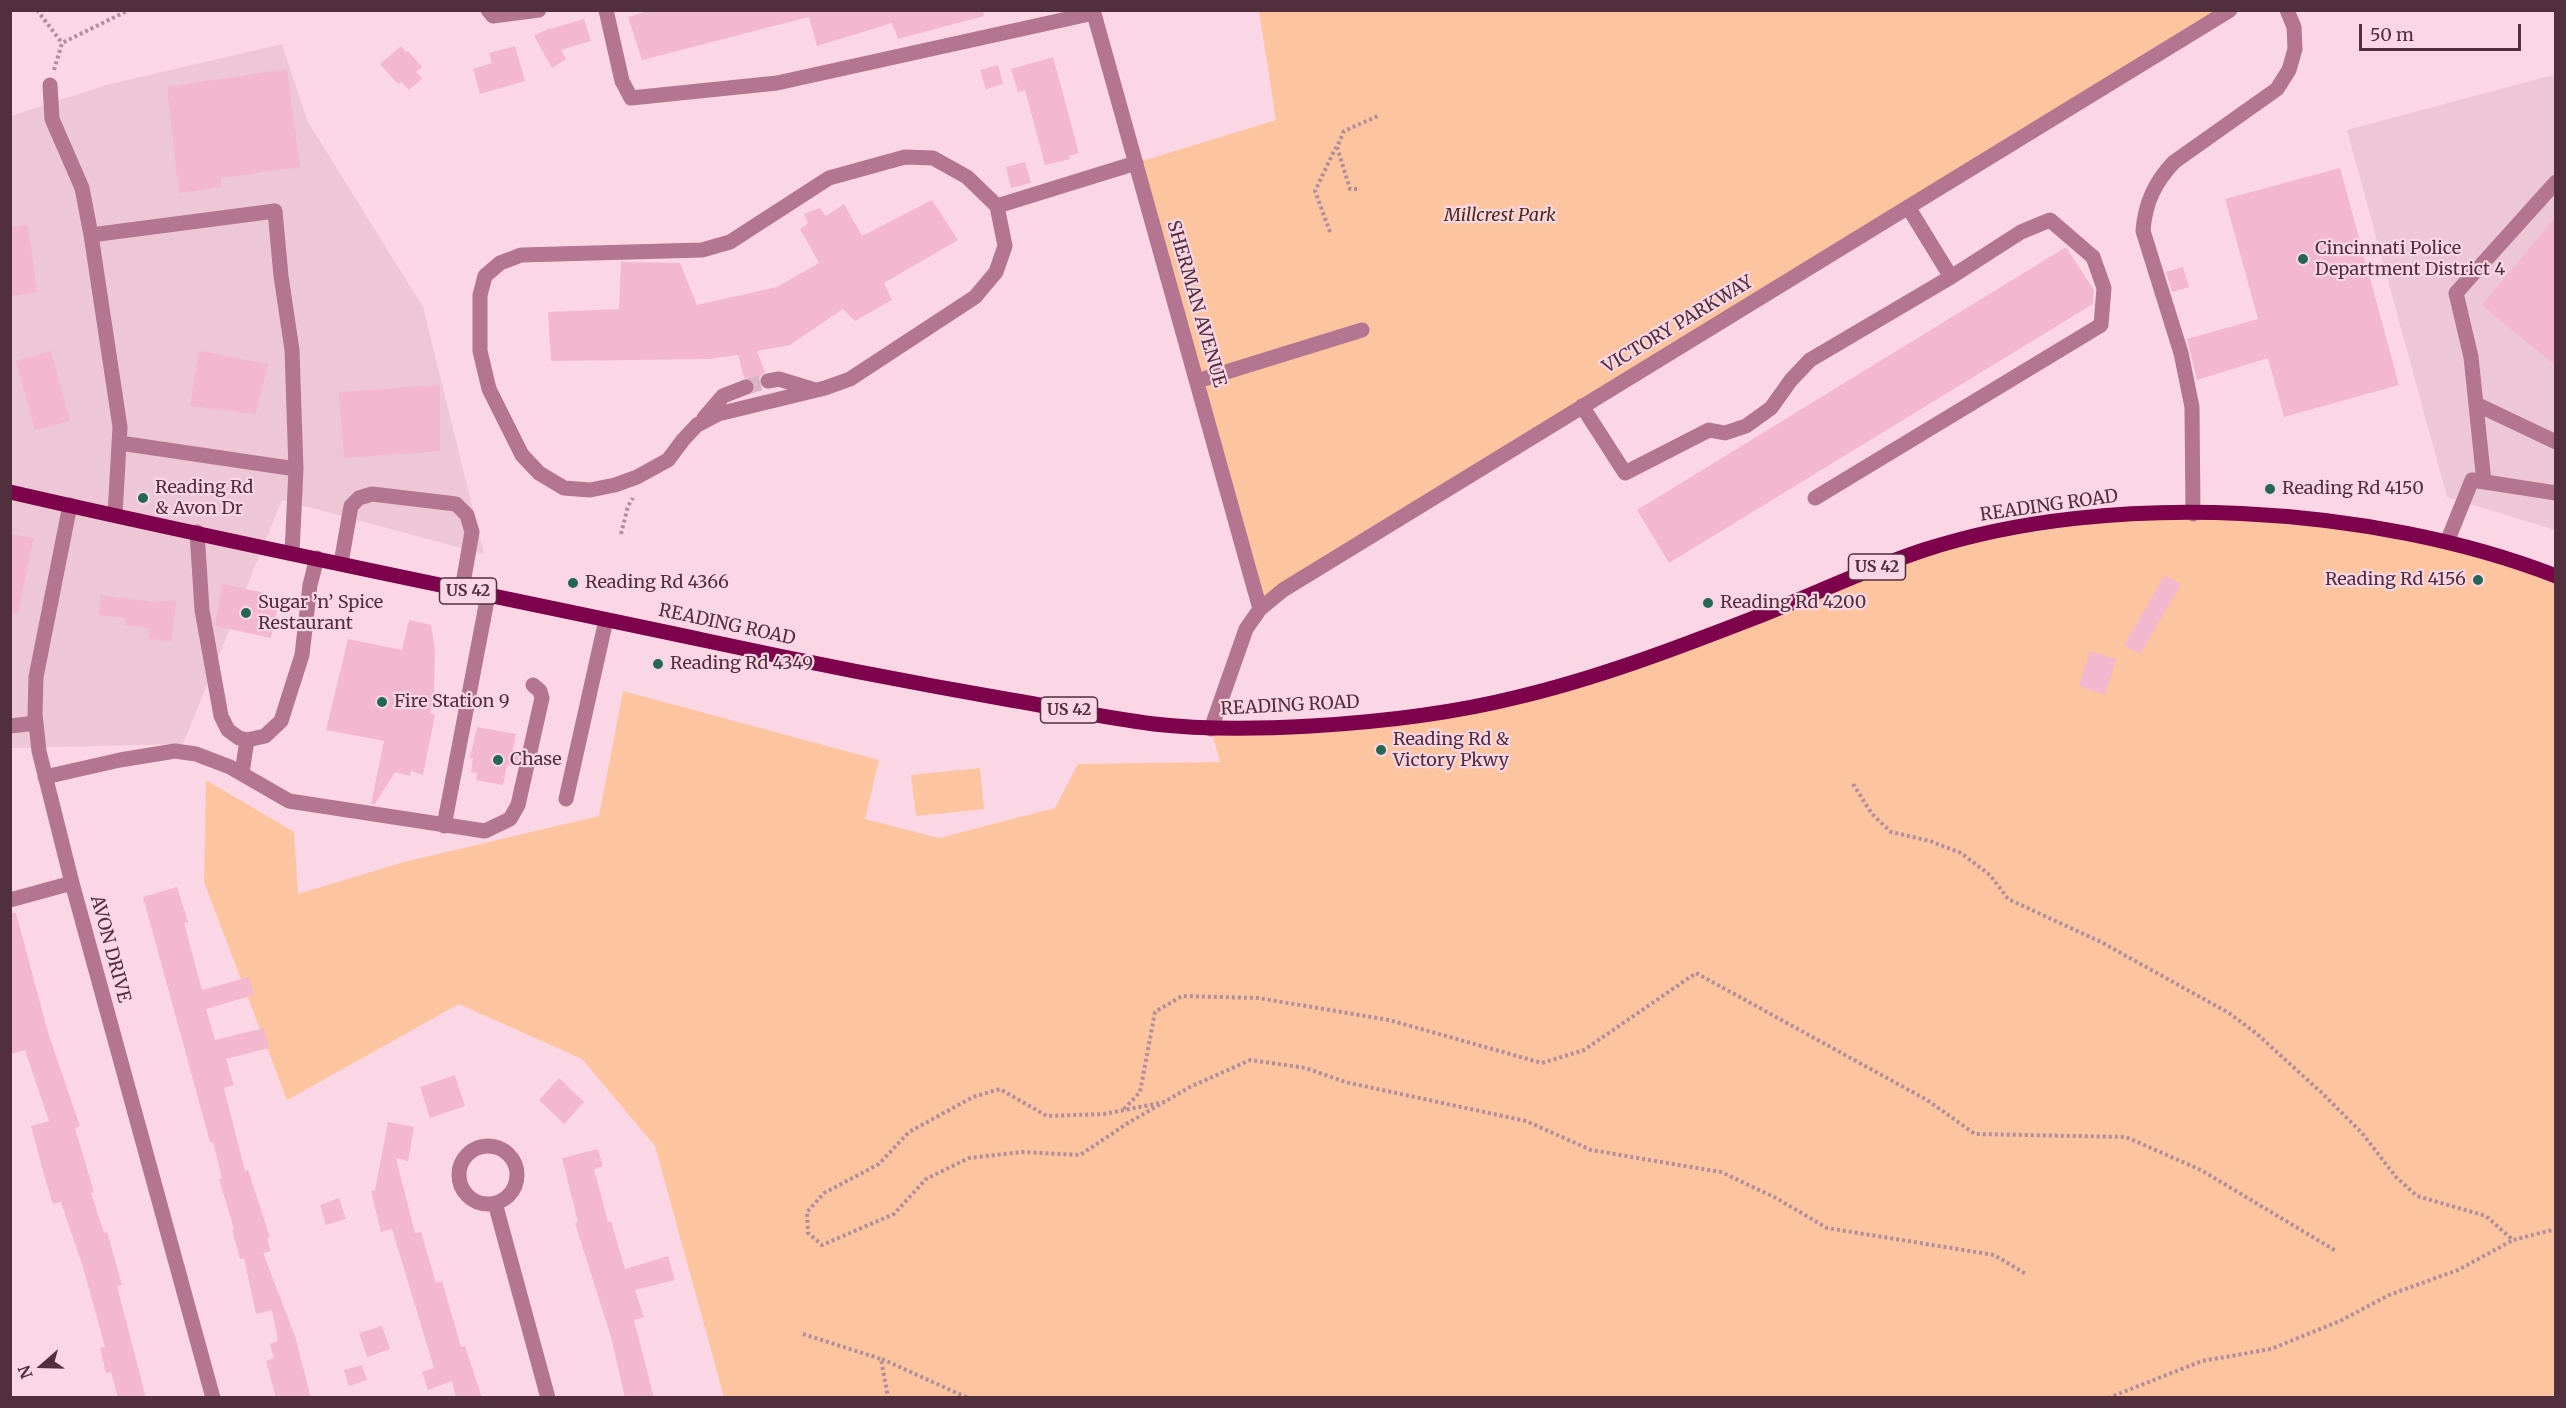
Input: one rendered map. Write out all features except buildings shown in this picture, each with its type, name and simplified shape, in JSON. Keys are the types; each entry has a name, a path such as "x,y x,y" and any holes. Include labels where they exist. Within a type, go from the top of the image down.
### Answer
{"main road":[{"name":"READING ROAD","path":"10,492 917,684 1152,724 1211,729 1310,726 1410,718 1518,698 1670,650 1759,616 1855,575 1929,548 2001,530 2071,519 2157,513 2287,517 2354,525 2447,542 2556,576"}],"street":[{"path":"488,10 493,16 539,10"},
{"path":"606,10 622,81 631,98 777,83 1094,11"},
{"name":"VICTORY PARKWAY","path":"1211,729 1246,629 1260,609 1306,575 2230,10"},
{"path":"2193,514 2192,406 2181,353 2143,231 2145,210 2163,173 2174,162 2277,89 2289,70 2295,49 2294,27 2287,10"},
{"name":"SHERMAN AVENUE","path":"1094,11 1260,609"},
{"path":"50,85 52,119 82,188 120,427 115,515"},
{"path":"697,425 718,414 850,379 975,297 996,272 1005,246 997,206 967,177 933,158 905,157 829,178 730,242 702,250 521,255 500,263 485,276 480,295 480,351 489,389 522,455 539,473 564,488 590,490 615,485 637,477 668,460 683,440 723,396 746,387"},
{"path":"997,206 1136,163"},
{"path":"2484,482 2470,357 2456,293 2556,182"},
{"path":"1908,207 1951,277"},
{"path":"91,236 275,211 281,276 292,350 296,469 292,553"},
{"path":"1582,406 1625,473 1708,430 1725,433 1746,426 1771,408 1791,380 1810,360 1951,277 2021,232 2050,220 2093,257 2104,288 2101,325 1815,498"},
{"path":"1197,381 1362,330"},
{"path":"768,381 779,379 815,390"},
{"path":"2476,404 2556,442"},
{"path":"120,443 296,469"},
{"path":"2447,542 2472,480 2556,493"},
{"path":"341,563 351,506 359,498 372,494 456,504 467,515 472,532 462,589"},
{"name":"AVON DRIVE","path":"70,506 36,677 36,723 45,777 72,883 213,1398"},
{"path":"197,532 202,610 221,716 228,730 239,738 247,740 265,736 281,721 302,655 310,585 317,558"},
{"path":"444,826 488,595"},
{"path":"566,799 606,620"},
{"path":"45,777 120,760 176,751 196,754 242,773 289,801 485,831 510,819 518,805 542,698 540,691 533,685"},
{"path":"10,726 36,723"},
{"path":"242,773 247,740"},
{"path":"10,900 72,883"},
{"path":"495,1203 548,1398"}],"path":[{"path":"37,10 62,43"},
{"path":"50,85 62,43 129,10"},
{"path":"1330,232 1315,191 1344,130 1378,116"},
{"path":"1336,147 1350,189 1357,189"},
{"path":"621,534 628,506 640,488 637,477"},
{"path":"1853,784 1872,814 1892,832 1929,841 1961,853 1990,875 2008,899 2101,942 2229,1013 2257,1034 2322,1093 2362,1133 2396,1177 2417,1196 2486,1216 2513,1240"},
{"path":"1123,1110 1140,1092 1155,1012 1182,996 1258,998 1389,1020 1542,1063 1584,1050 1696,973 1927,1100 1975,1134 2126,1137 2201,1170 2336,1251"},
{"path":"1165,1102 1104,1114 1047,1116 1000,1089 973,1097 909,1132 879,1164 824,1193 807,1212 808,1233 822,1245 894,1214 926,1179 969,1158 1022,1152 1080,1155 1128,1123 1165,1102 1190,1087 1250,1060 1306,1068 1345,1082 1526,1121 1591,1150 1721,1172 1776,1198 1827,1228 1994,1255 2026,1274"},
{"path":"2108,1398 2202,1361 2271,1349 2340,1321 2389,1295 2458,1270 2513,1240 2556,1229"},
{"path":"803,1334 881,1359 968,1398"},
{"path":"881,1359 888,1398"}],"shaded area":[{"path":"282,44 308,122 423,307 484,554 282,500 183,744 11,748 11,116 106,85"},
{"path":"2555,76 2555,530 2447,497 2347,130"}],"green space":[{"name":"Millcrest Park","path":"1259,11 2230,11 1260,609 1136,163 1276,120"},
{"path":"2157,513 2354,526 2555,576 2555,1397 724,1397 655,1146 582,1059 459,1004 287,1100 204,882 206,780 294,832 298,894 404,862 599,816 623,691 879,760 865,819 939,838 1055,808 1078,764 1220,762 1211,729 1310,726 1518,698 1929,548"},
{"path":"980,768 984,809 916,816 911,775"}],"tunnel":[{"path":"746,387 768,381"}],"place":[{"name":"Cincinnati Police Department District 4","path":"2303,259"},
{"name":"Reading Rd 4150","path":"2270,489"},
{"name":"Reading Rd & Avon Dr","path":"143,498"},
{"name":"Reading Rd 4156","path":"2478,580"},
{"name":"Reading Rd 4366","path":"573,583"},
{"name":"Reading Rd 4200","path":"1708,603"},
{"name":"Sugar ’n’ Spice Restaurant","path":"246,613"},
{"name":"Reading Rd 4349","path":"658,664"},
{"name":"Fire Station 9","path":"382,702"},
{"name":"Reading Rd & Victory Pkwy","path":"1381,750"},
{"name":"Chase","path":"498,760"}]}
